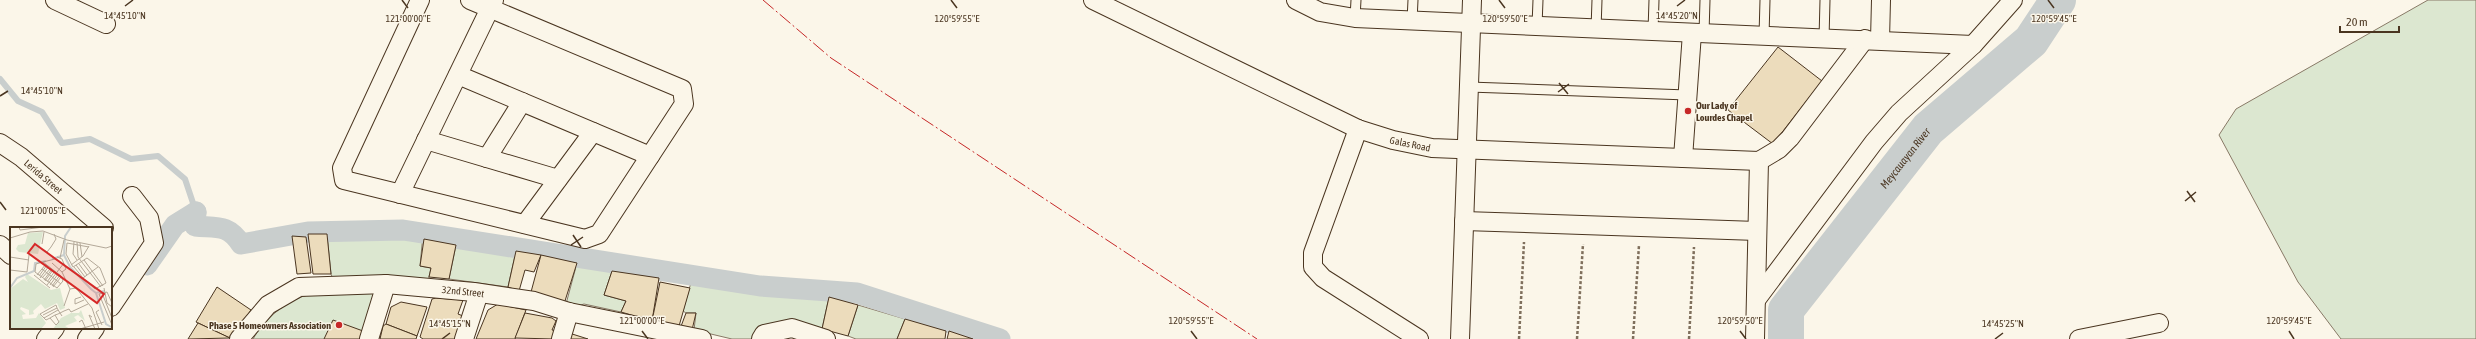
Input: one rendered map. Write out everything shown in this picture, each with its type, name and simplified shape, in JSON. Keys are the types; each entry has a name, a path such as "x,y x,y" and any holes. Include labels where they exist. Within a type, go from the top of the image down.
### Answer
{"street":[{"path":"55,0 106,24"},
{"path":"420,0 342,168 344,180 585,239 599,234 684,104 682,89 492,4 470,0"},
{"name":"Galas Road","path":"1093,0 1358,129 1393,140 1432,148 1759,161"},
{"path":"1296,0 1320,12 1355,18 1973,45"},
{"path":"1460,339 1472,0"},
{"path":"1755,339 1759,161 1779,149 1790,138 1872,40 1881,0"},
{"path":"1756,300 1879,136 1924,88 1973,45 2013,0"},
{"path":"400,194 492,4"},
{"path":"1682,158 1687,95 1698,33"},
{"path":"458,75 650,156"},
{"path":"487,158 522,102"},
{"path":"1358,129 1313,252 1313,267 1323,278 1419,339"},
{"path":"525,224 593,132"},
{"path":"426,140 558,179"},
{"name":"Lerida Street","path":"0,143 21,157 103,227"},
{"path":"112,306 154,243 149,218 132,196"},
{"path":"1464,221 1757,231"},
{"path":"0,245 10,254"},
{"path":"369,339 386,284"},
{"name":"32nd Street","path":"239,339 268,305 300,287 386,284 479,292 534,301 569,312 663,335 702,339"},
{"path":"464,339 479,292"},
{"path":"561,339 569,312"},
{"path":"2079,339 2159,323"},
{"path":"763,337 792,328 826,339"},
{"path":"46,339 54,329"},
{"path":"87,339 95,329"}],"lane":[{"path":"1355,18 1356,0"},
{"path":"1412,21 1413,0"},
{"path":"1537,26 1538,0"},
{"path":"1596,29 1597,0"},
{"path":"1653,31 1654,0"},
{"path":"1698,33 1705,0"},
{"path":"1764,36 1765,0"},
{"path":"1824,39 1825,0"},
{"path":"1469,87 1687,95"}],"path":[{"path":"1519,339 1525,223"},
{"path":"1577,339 1584,225"},
{"path":"1633,339 1640,227"},
{"path":"1690,339 1695,229"}],"green space":[{"path":"2428,0 2476,0 2476,339 2341,339 2298,282 2219,135 2236,109"},
{"path":"326,225 423,235 420,266 431,268 428,281 333,279 331,274"},
{"path":"456,245 516,251 508,287 449,279"},
{"path":"577,263 612,271 604,295 626,301 621,312 584,304 574,307 566,304"},
{"path":"692,279 829,297 822,329 754,339 732,339 694,330 696,313 686,313 683,311"},
{"path":"378,292 360,339 253,339 257,332 273,314 286,304 301,297 326,293"},
{"path":"858,305 905,319 897,339 856,339 848,336"}],"building":[{"path":"1778,47 1822,81 1773,144 1728,110"},
{"path":"308,234 327,234 331,274 313,274"},
{"path":"292,236 306,237 311,273 297,274"},
{"path":"424,239 456,245 449,279 429,277 431,268 420,266"},
{"path":"516,251 541,255 534,272 525,270 519,291 508,287"},
{"path":"541,255 577,263 564,304 531,292"},
{"path":"612,271 659,278 652,321 621,312 626,301 604,295"},
{"path":"660,282 690,288 679,326 652,321"},
{"path":"217,287 251,310 232,339 196,322"},
{"path":"829,297 858,305 848,336 822,329"},
{"path":"432,299 463,300 458,314 463,316 456,339 423,339 420,337"},
{"path":"401,302 427,307 417,336 386,324 391,307"},
{"path":"498,304 526,310 515,339 476,339 488,310"},
{"path":"525,313 552,318 556,321 552,330 558,331 555,339 515,338"},
{"path":"686,313 696,313 692,330 680,329"},
{"path":"905,319 946,331 945,339 897,339"},
{"name":"Phase 5 Homeowners Association","path":"333,320 363,331 360,339 324,339"},
{"path":"198,323 230,338 188,339"},
{"path":"386,324 417,336 416,339 380,339 383,326"},
{"path":"949,331 973,339 947,339"},
{"path":"569,333 588,339 567,339"}],"waterway":[{"name":"Meycauayan River","path":"1786,339 1786,310 1928,129 2031,41 2058,0"},
{"path":"0,79 18,101 42,112 62,143 90,139 131,159 158,156 185,179 196,212"},
{"path":"196,212 195,226 216,227 227,230 241,244 308,232 403,230 760,286 857,293 1000,339"},
{"path":"147,265 175,225 196,212"}],"power":[{"path":"763,0 831,58 1257,339"}],"place":[{"name":"Our Lady of Lourdes Chapel","path":"1688,111"},
{"name":"Phase 5 Homeowners Association","path":"339,325"}]}
